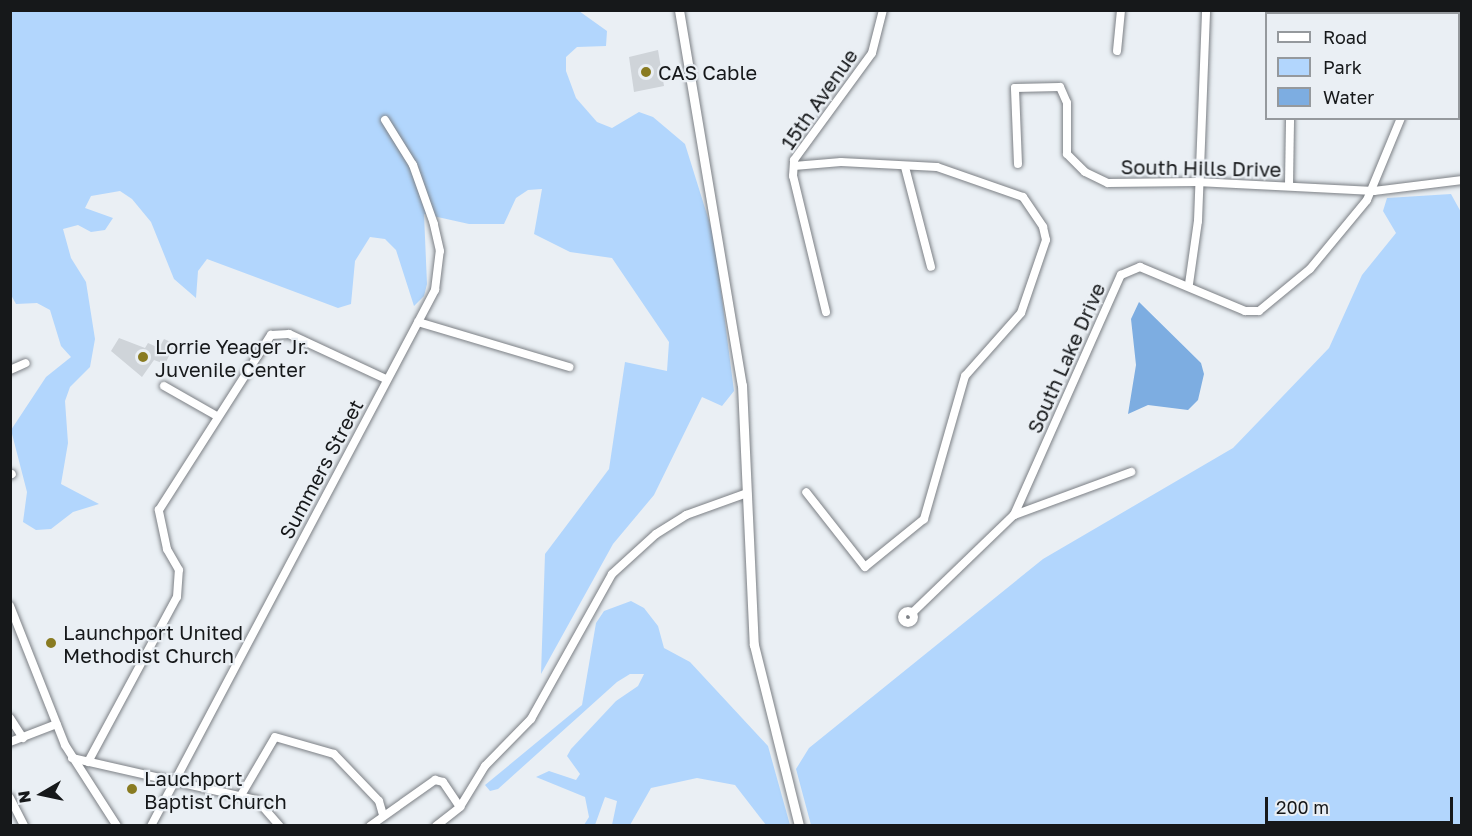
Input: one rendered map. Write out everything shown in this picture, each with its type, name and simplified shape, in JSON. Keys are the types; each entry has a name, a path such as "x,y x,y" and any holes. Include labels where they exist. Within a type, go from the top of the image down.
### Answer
{"main road":[{"path":"679,10 737,345 754,645 799,825"}],"street":[{"name":"15th Avenue","path":"826,312 794,166 872,53 883,10"},
{"path":"1118,51 1121,10"},
{"path":"1189,284 1198,221 1197,182 1206,10"},
{"name":"South Hills Drive","path":"1018,164 1015,88 1060,87 1066,103 1067,154 1085,172 1108,183 1197,182 1374,191 1461,180"},
{"name":"Summers Street","path":"152,825 435,290 440,251 413,165 385,120"},
{"path":"1289,185 1290,120"},
{"name":"South Lake Drive","path":"912,613 1014,515 1121,275 1140,267 1189,284 1245,311 1259,311 1310,268 1374,191 1400,120"},
{"path":"794,166 841,162 937,167 1023,197 1046,240 1021,313 965,376 924,519 865,567 806,492"},
{"path":"905,167 931,267"},
{"path":"418,322 569,367"},
{"path":"88,762 177,597 179,570 167,549 159,510 215,415 271,335 289,334 386,379"},
{"path":"10,370 26,363"},
{"path":"164,386 215,415"},
{"path":"1014,515 1131,472"},
{"path":"436,825 460,807 485,766 531,719 612,574 656,534 686,514 747,493"},
{"path":"10,606 72,758 117,825"},
{"path":"10,718 22,738"},
{"path":"10,742 57,724"},
{"path":"240,797 274,737 334,754 379,801 383,815"},
{"path":"72,758 263,804 280,825"},
{"path":"370,825 435,780 443,782 460,807"},
{"path":"10,798 24,825"}],"green space":[{"path":"11,11 579,11 607,31 606,46 577,47 566,57 566,71 576,98 597,122 612,128 639,112 653,117 685,144 714,237 734,391 722,406 702,397 654,495 613,544 541,674 545,554 609,469 625,362 667,371 669,342 612,258 570,252 534,234 542,189 528,190 516,198 504,224 469,224 424,214 427,284 424,296 414,306 396,250 385,239 370,237 355,261 351,304 338,308 207,259 198,271 196,298 174,279 151,222 132,199 120,191 91,196 85,208 113,218 105,230 91,232 78,225 63,229 71,258 86,282 95,339 90,367 70,387 65,401 68,443 61,484 99,504 73,512 51,529 36,530 23,522 27,492 11,430 46,377 71,357 61,346 50,310 37,303 16,304 11,295"},
{"path":"1451,194 1462,214 1461,825 811,825 796,769 809,748 1043,559 1233,448 1329,348 1362,275 1396,233 1383,211 1387,198"},
{"path":"631,601 644,608 658,626 664,648 690,662 768,746 790,825 766,825 735,785 697,778 651,788 630,825 612,825 617,801 605,797 595,825 584,825 589,817 585,797 536,777 549,771 576,780 580,774 567,756 571,749 616,701 638,686 644,674 630,674 617,682 498,789 490,791 485,785 582,705 596,623 604,611"}],"water":[{"path":"1139,302 1201,363 1204,374 1198,400 1188,410 1148,405 1128,414 1136,365 1131,319"}],"building":[{"name":"CAS Cable","path":"658,50 664,86 634,92 629,57"},
{"name":"Lorrie Yeager Jr. Juvenile Center","path":"119,338 145,348 148,343 159,348 164,339 175,344 165,364 154,360 142,377 111,351"}],"place":[{"name":"CAS Cable","path":"646,72"},
{"name":"Lorrie Yeager Jr. Juvenile Center","path":"143,357"},
{"name":"Launchport United Methodist Church","path":"51,643"},
{"name":"Lauchport Baptist Church","path":"132,789"}]}
